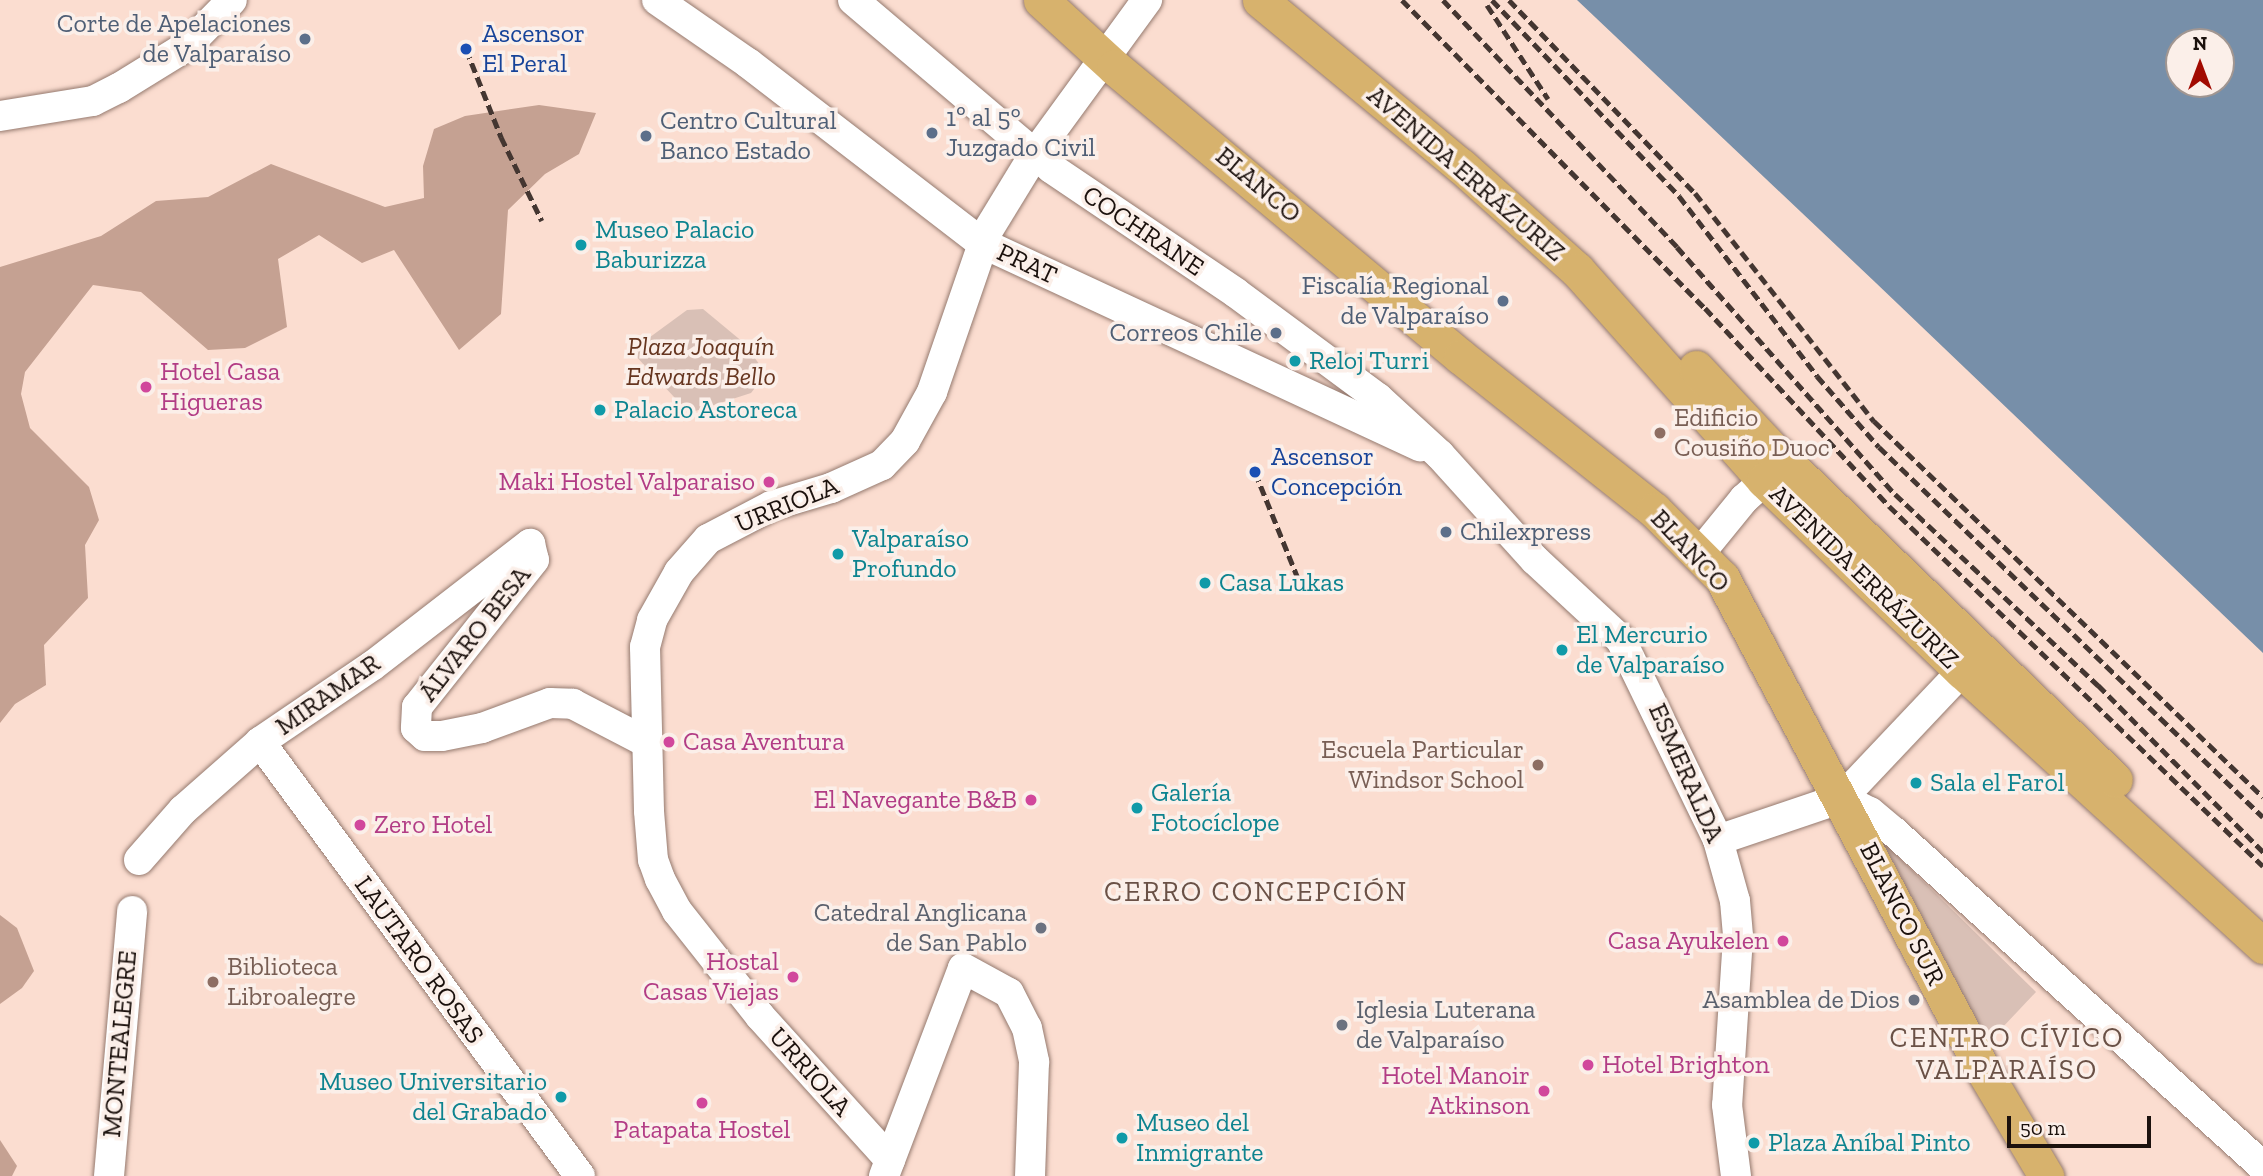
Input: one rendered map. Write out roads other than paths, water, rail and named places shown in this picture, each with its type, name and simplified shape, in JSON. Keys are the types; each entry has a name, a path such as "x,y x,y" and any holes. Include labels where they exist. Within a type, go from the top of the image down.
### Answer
{"main road":[{"name":"BLANCO","path":"1041,0 1104,58 1461,358 1654,510 1700,554 1727,585 1842,798"},
{"name":"AVENIDA ERRÁZURIZ","path":"1260,0 1461,166 1577,270 1775,472 1962,671 2263,946"},
{"name":"AVENIDA ERRÁZURIZ","path":"1290,0 1578,249 1775,472 2263,919"},
{"name":"BLANCO SUR","path":"1842,798 1982,1068 2046,1176"}],"street":[{"path":"0,116 93,102 187,46 232,0"},
{"name":"PRAT","path":"657,0 748,63 982,243 1440,455"},
{"name":"COCHRANE","path":"853,0 1034,155 1315,349 1440,455"},
{"name":"URRIOLA","path":"887,1168 763,1020 677,911 653,860 645,646 652,620 678,572 708,539 771,506 831,488 882,465 905,441 932,392 982,243 1034,155 1147,0"},
{"name":"ESMERALDA","path":"1440,455 1535,560 1621,640 1718,840 1735,901 1738,937 1727,1105 1732,1174"},
{"path":"1700,554 1775,472"},
{"name":"ÁLVARO BESA","path":"530,544 534,560 417,707 416,729 425,736 442,736 482,728 550,703 573,704 648,743"},
{"name":"MIRAMAR","path":"139,860 183,810 260,742 372,666 530,544"},
{"path":"1718,840 1842,798 1962,671"},
{"name":"LAUTARO ROSAS","path":"260,742 580,1176"},
{"path":"1842,798 1870,812 1894,832 2263,1167"},
{"name":"MONTEALEGRE","path":"109,1176 132,911"},
{"path":"887,1168 963,968 1009,993 1027,1028 1034,1062 1030,1176"}],"water":[{"path":"1577,0 2263,0 2263,653 1876,283"}],"railway":[{"path":"1402,0 1705,308 1889,506 2263,866"},
{"path":"1443,0 1677,247 1895,494 2098,685 2263,852"},
{"path":"1492,0 1679,196 1817,376 1879,447 2263,817"},
{"path":"1509,0 1695,193 1874,421 2263,797"},
{"path":"1487,5 1548,99"},
{"path":"466,49 501,137 542,221"},
{"path":"1255,472 1301,586"}],"place":[{"name":"Corte de Apelaciones de Valparaíso","path":"305,39"},
{"name":"Ascensor El Peral","path":"466,49"},
{"name":"1º al 5° Juzgado Civil","path":"932,133"},
{"name":"Centro Cultural Banco Estado","path":"646,136"},
{"name":"Museo Palacio Baburizza","path":"581,245"},
{"name":"Fiscalía Regional de Valparaíso","path":"1503,301"},
{"name":"Correos Chile","path":"1276,333"},
{"name":"Reloj Turri","path":"1295,361"},
{"name":"Hotel Casa Higueras","path":"146,387"},
{"name":"Palacio Astoreca","path":"600,410"},
{"name":"Edificio Cousiño Duoc","path":"1660,433"},
{"name":"Ascensor Concepción","path":"1255,472"},
{"name":"Maki Hostel Valparaiso","path":"769,482"},
{"name":"Chilexpress","path":"1446,532"},
{"name":"Valparaíso Profundo","path":"838,554"},
{"name":"Casa Lukas","path":"1205,583"},
{"name":"El Mercurio de Valparaíso","path":"1562,650"},
{"name":"Casa Aventura","path":"669,742"},
{"name":"Escuela Particular Windsor School","path":"1538,765"},
{"name":"Sala el Farol","path":"1916,783"},
{"name":"El Navegante B&B","path":"1031,800"},
{"name":"Galería Fotocíclope","path":"1137,808"},
{"name":"Zero Hotel","path":"360,825"},
{"name":"Catedral Anglicana de San Pablo","path":"1041,928"},
{"name":"Casa Ayukelen","path":"1783,941"},
{"name":"Hostal Casas Viejas","path":"793,977"},
{"name":"Biblioteca Libroalegre","path":"213,982"},
{"name":"Asamblea de Dios","path":"1914,1000"},
{"name":"Iglesia Luterana de Valparaíso","path":"1342,1025"},
{"name":"Hotel Brighton","path":"1588,1065"},
{"name":"Hotel Manoir Atkinson","path":"1544,1091"},
{"name":"Museo Universitario del Grabado","path":"561,1097"},
{"name":"Patapata Hostel","path":"702,1103"},
{"name":"Museo del Inmigrante","path":"1122,1138"},
{"name":"Plaza Aníbal Pinto","path":"1754,1143"}],"district":[{"name":"CERRO CONCEPCIÓN","path":"1256,892"},
{"name":"CENTRO CÍVICO VALPARAÍSO","path":"2007,1054"}],"park label":[{"name":"Plaza Joaquín Edwards Bello","path":"701,362"}]}
